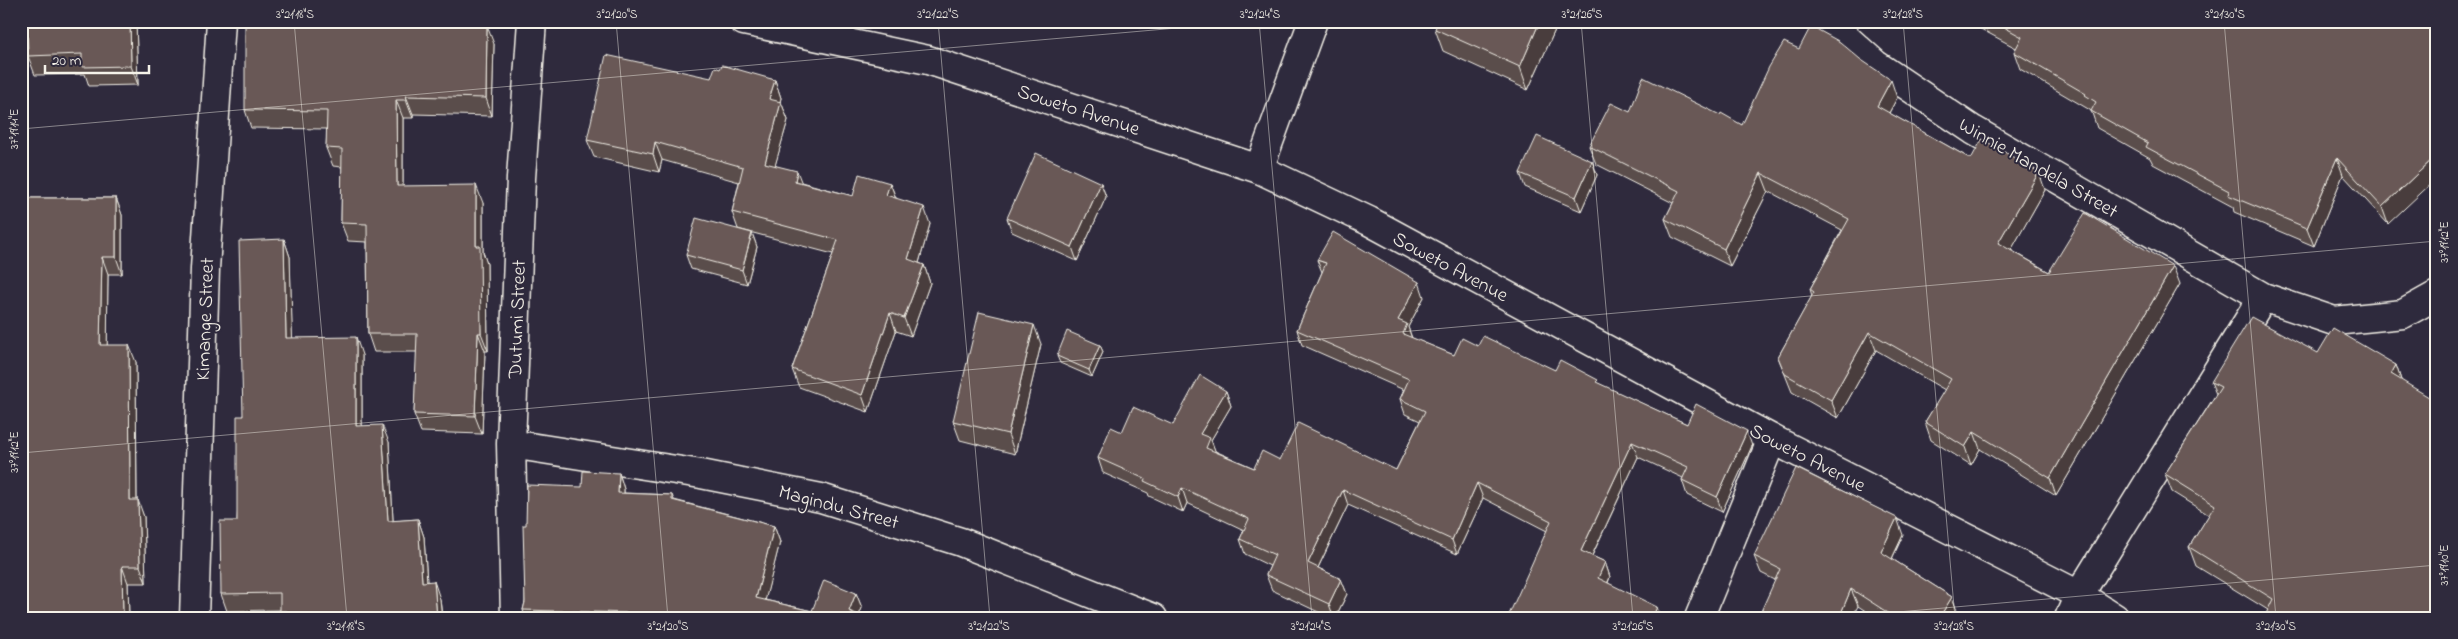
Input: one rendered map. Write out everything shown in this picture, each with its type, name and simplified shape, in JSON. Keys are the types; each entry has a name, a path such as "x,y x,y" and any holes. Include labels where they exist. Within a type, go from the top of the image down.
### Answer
{"street":[{"name":"Kimange Street","path":"194,618 205,269 221,21"},
{"name":"Dutumi Street","path":"515,618 511,444 521,178 532,21"},
{"name":"Soweto Avenue","path":"744,21 928,60 1259,169 1377,226 1772,439 2074,606 2115,618"},
{"path":"1259,169 1313,21"},
{"name":"Winnie Mandela Street","path":"1827,21 1875,64 1972,130 2263,297 2334,321 2402,314 2437,318"},
{"name":"Winnie Mandela Street","path":"2402,314 2437,295"},
{"path":"2074,606 2263,297"},
{"path":"1699,618 1772,439"},
{"name":"Magindu Street","path":"511,444 700,474 821,498 961,542 1153,618"}],"building":[{"path":"27,21 130,21 131,66 82,67 82,54 28,56"},
{"path":"245,21 484,21 487,26 486,98 406,96 406,100 396,100 397,186 476,185 476,246 480,246 481,333 478,333 475,416 414,414 417,334 368,334 367,224 341,223 342,149 326,148 327,111 245,110"},
{"path":"1438,21 1540,21 1520,67 1435,29"},
{"path":"1993,21 2437,21 2437,155 2382,207 2337,158 2307,228 2228,195 2229,191 2146,147 2148,143 2091,111 2096,102 2086,94 2014,52 2022,37"},
{"path":"1811,26 1840,42 1860,59 1891,80 1877,106 1971,159 1982,139 2039,172 1998,243 2049,272 2085,213 2173,266 2050,478 1974,432 1965,447 1925,422 1951,379 1869,332 1831,400 1785,374 1778,357 1814,292 1810,289 1849,219 1761,173 1724,249 1665,219 1679,191 1589,146 1611,103 1630,112 1643,77 1720,115 1721,113 1742,125 1769,67 1784,42 1799,49"},
{"path":"606,55 711,78 715,67 720,69 722,65 775,80 769,99 781,102 765,163 797,171 795,181 853,196 859,174 890,183 886,195 924,207 908,259 924,265 904,318 890,313 862,395 792,369 838,240 732,212 743,167 655,142 653,154 587,140"},
{"path":"1537,136 1592,161 1576,197 1520,173"},
{"path":"1036,153 1101,183 1072,247 1007,218"},
{"path":"21,198 116,198 116,257 102,257 100,345 129,345 130,500 138,500 140,566 122,566 123,618 21,618"},
{"path":"696,218 752,233 742,270 686,255"},
{"path":"1333,232 1419,282 1398,320 1407,324 1403,334 1454,355 1462,338 1478,346 1483,336 1555,370 1560,360 1598,380 1596,382 1687,424 1696,404 1747,431 1717,497 1682,480 1688,467 1632,442 1581,551 1605,562 1598,578 1657,607 1652,618 1508,617 1551,521 1477,483 1452,540 1343,490 1308,563 1341,579 1329,604 1266,575 1275,555 1240,539 1249,519 1182,488 1178,497 1144,481 1145,479 1098,458 1111,427 1122,432 1133,407 1173,425 1200,375 1226,391 1200,434 1210,438 1206,448 1254,468 1262,451 1280,460 1298,423 1396,470 1425,411 1400,399 1409,379 1297,330 1326,263 1317,260"},
{"path":"284,239 286,338 356,337 356,426 382,425 388,521 418,519 422,582 434,581 437,618 288,618 287,611 280,611 280,593 221,594 220,521 237,521 237,416 243,416 239,241"},
{"path":"979,312 1034,325 1008,434 953,421"},
{"path":"2251,317 2318,353 2333,328 2396,365 2391,374 2437,402 2437,618 2264,618 2273,599 2189,547 2215,505 2165,474 2221,387 2211,382"},
{"path":"1067,331 1100,345 1089,370 1057,356"},
{"path":"1796,468 1897,518 1881,552 1952,597 1939,618 1896,618 1851,589 1839,618 1758,618 1780,569 1754,556"},
{"path":"583,471 619,473 618,493 672,495 672,500 774,526 756,598 812,611 824,580 856,593 849,611 859,615 858,618 631,618 631,613 523,610 525,602 523,525 526,525 527,485 582,487"}]}
